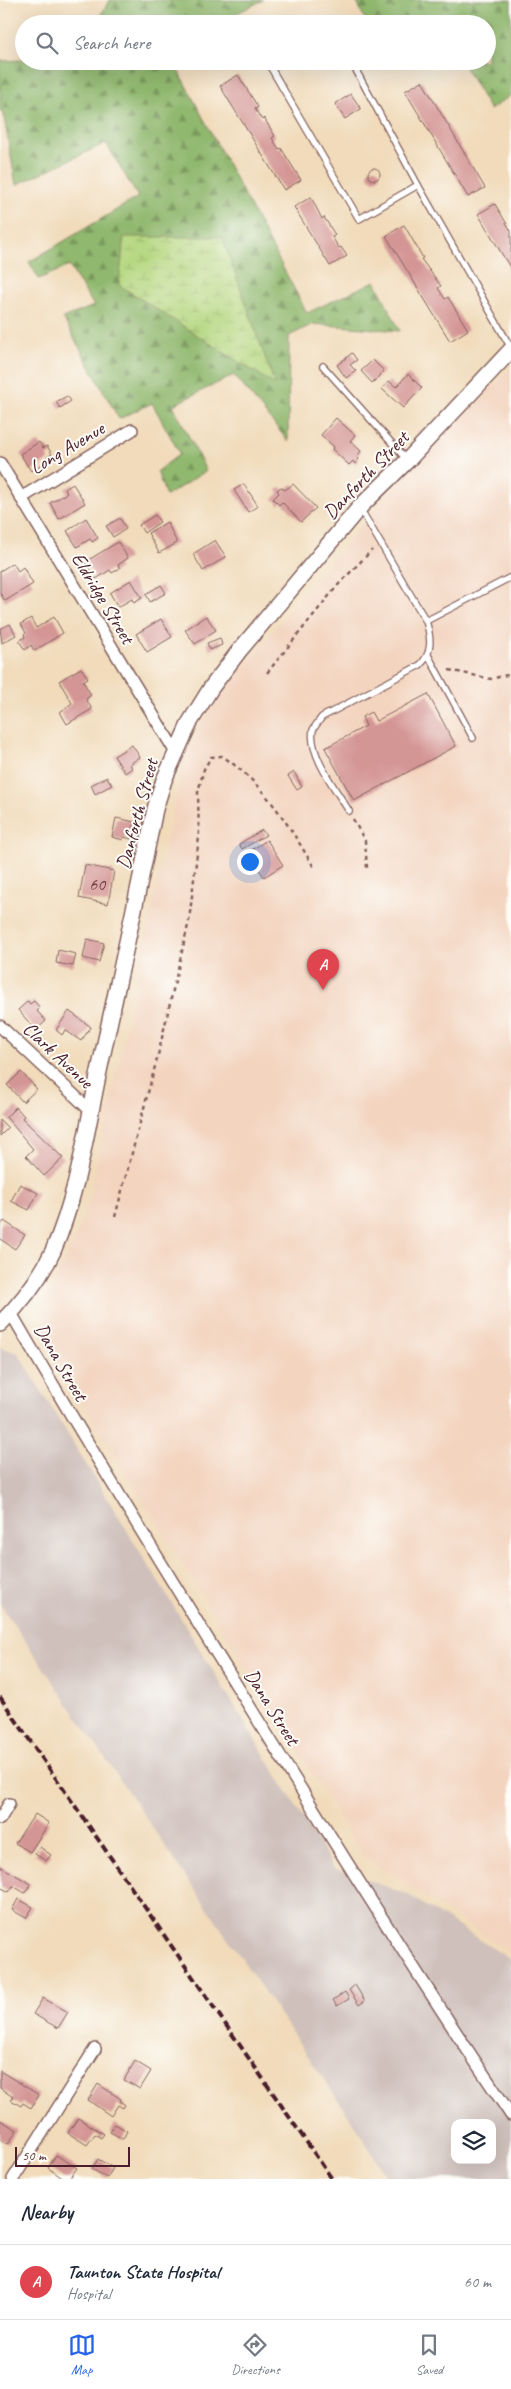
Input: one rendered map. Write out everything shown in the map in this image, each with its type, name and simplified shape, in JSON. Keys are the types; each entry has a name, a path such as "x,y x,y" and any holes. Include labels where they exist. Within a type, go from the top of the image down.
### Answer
{"street":[{"name":"Danforth Street","path":"0,1324 32,1287 53,1250 74,1190 155,810 175,751 198,707 239,651 359,508 408,460 511,349"},
{"name":"Long Avenue","path":"21,498 132,430"},
{"name":"Eldridge Street","path":"0,463 175,751"},
{"name":"Clark Avenue","path":"0,1026 91,1111"},
{"name":"Dana Street","path":"11,1313 73,1421 428,1993 511,2115"},
{"path":"0,1819 9,1804"},
{"path":"13,2179 95,2049"}],"lane":[{"path":"272,70 359,219 418,185"},
{"path":"356,70 418,185 511,349"},
{"path":"323,366 408,460"},
{"path":"359,508 426,621 430,635 428,655 472,738"},
{"path":"426,621 511,577"},
{"path":"349,811 317,756 313,741 314,728 322,717 416,668 428,655"}],"path":[{"path":"267,674 337,586 380,542"},
{"path":"435,667 484,678 497,679 511,674"},
{"path":"115,1217 158,1055 189,921 199,837 198,792 204,769 211,757 222,756 256,782 285,820 315,869"},
{"path":"349,811 365,841 367,868"}],"shaded area":[{"path":"511,368 511,1953 363,1856 50,1351 43,1326 42,1312 45,1298 76,1237 89,1201 180,778 189,749 201,723 226,688 378,505"},
{"path":"0,1347 18,1353 334,1868 407,1894 511,1960 511,2179 388,2179 355,2125 0,1604"}],"green space":[{"path":"110,0 263,0 234,15 101,15"},
{"path":"356,0 511,0 511,95 490,110 466,70 496,70 496,15 363,15"},
{"path":"15,60 15,70 178,70 307,313 375,281 400,331 313,324 289,336 288,441 234,375 173,405 206,471 166,496 157,471 180,454 152,403 119,419 63,318 94,306 69,266 39,279 29,262 138,197 106,143 16,185 3,112 0,111 0,61"},
{"path":"124,237 222,237 275,385 119,285"}],"building":[{"path":"238,75 258,107 255,109 262,120 264,118 275,136 272,138 279,149 281,148 301,180 284,190 220,86"},
{"path":"422,81 485,188 468,197 405,91"},
{"path":"351,94 361,109 345,119 335,104"},
{"path":"372,168 376,168 380,174 376,180 372,180 368,176 368,172"},
{"path":"311,197 322,219 324,217 335,235 332,237 347,256 330,266 294,207"},
{"path":"495,204 511,231 511,269 478,214"},
{"path":"404,225 423,258 421,259 441,286 438,288 445,299 448,297 468,330 450,341 386,236"},
{"path":"352,353 357,360 350,365 356,371 346,378 337,365"},
{"path":"373,360 384,371 372,383 361,371"},
{"path":"408,374 422,388 403,408 382,389 389,381 396,387"},
{"path":"67,396 71,401 60,408 56,402"},
{"path":"336,418 355,435 350,441 361,451 357,457 359,459 355,464 353,461 349,465 332,449 334,447 321,435"},
{"path":"39,442 43,448 47,446 52,454 47,457 49,460 31,471 20,454"},
{"path":"73,484 85,503 59,519 50,503 67,493 65,489"},
{"path":"244,484 258,506 248,512 234,490"},
{"path":"293,484 316,508 301,522 282,502 279,505 273,499 279,493 277,490 281,487 285,490"},
{"path":"155,515 160,522 144,533 139,525"},
{"path":"86,518 98,538 92,542 90,539 77,547 67,531"},
{"path":"120,518 126,529 113,537 106,526"},
{"path":"167,522 177,543 159,553 148,533"},
{"path":"215,540 226,557 203,571 193,554"},
{"path":"118,542 128,558 118,565 120,568 112,573 110,570 96,579 85,562"},
{"path":"13,563 18,571 23,567 33,584 5,601 0,593 0,571"},
{"path":"131,580 142,598 134,603 132,599 118,607 110,593"},
{"path":"161,585 166,593 150,602 146,594"},
{"path":"206,616 216,630 195,644 185,630"},
{"path":"54,617 63,633 34,651 31,645 25,650 19,641 25,637 24,634 26,633 21,624 31,618 36,628"},
{"path":"161,619 172,637 147,652 136,634"},
{"path":"10,624 16,635 2,643 0,629"},
{"path":"220,638 222,645 210,650 207,643"},
{"path":"81,668 88,678 83,681 91,695 86,699 92,709 67,724 60,712 72,703 59,681"},
{"path":"428,694 456,746 354,801 325,748 366,726 362,717 371,712 376,721"},
{"path":"132,745 140,757 130,764 132,768 125,773 114,756"},
{"path":"294,772 302,787 297,790 288,776"},
{"path":"107,777 112,785 95,794 91,785"},
{"path":"116,818 135,822 131,839 124,837 123,840 112,837"},
{"path":"262,830 266,835 242,849 239,844"},
{"path":"267,840 283,865 264,877 248,852"},
{"path":"85,865 114,871 108,904 79,898"},
{"path":"87,939 104,943 99,962 83,958"},
{"path":"58,950 76,954 73,966 56,963"},
{"path":"28,1001 30,1004 34,1001 40,1008 37,1011 46,1021 36,1030 18,1010"},
{"path":"69,1011 91,1027 81,1041 65,1030 62,1035 56,1030"},
{"path":"21,1072 37,1089 23,1102 7,1085"},
{"path":"16,1107 24,1116 22,1118 63,1158 44,1176 26,1156 33,1149 6,1117"},
{"path":"0,1120 8,1128 0,1136"},
{"path":"20,1184 38,1193 29,1210 11,1201"},
{"path":"4,1221 25,1235 15,1249 0,1239 0,1226"},
{"path":"35,1814 49,1823 30,1852 15,1843"},
{"path":"40,1847 51,1855 46,1861 35,1854"},
{"path":"0,1866 31,1884 25,1893 13,1886 9,1892 0,1887"},
{"path":"18,1899 33,1907 26,1918 12,1910"},
{"path":"355,1985 365,2001 359,2005 349,1990"},
{"path":"345,1992 349,1999 337,2006 333,2000"},
{"path":"43,1998 68,2012 58,2028 33,2014"},
{"path":"135,2061 151,2071 140,2089 124,2080"},
{"path":"0,2071 39,2095 31,2108 23,2103 21,2106 11,2100 13,2097 0,2088"},
{"path":"98,2084 121,2099 120,2101 125,2105 123,2108 118,2105 111,2116 88,2100"},
{"path":"78,2118 104,2134 101,2138 95,2134 87,2145 68,2133"},
{"path":"0,2120 17,2130 8,2144 0,2139"},
{"path":"115,2124 127,2131 123,2139 110,2132"},
{"path":"56,2155 77,2168 69,2179 64,2179 48,2168"},
{"path":"98,2159 113,2168 107,2178 92,2169"}],"railway":[{"path":"0,1697 332,2179"}],"place":[{"name":"Taunton State Hospital","path":"323,990"}]}
